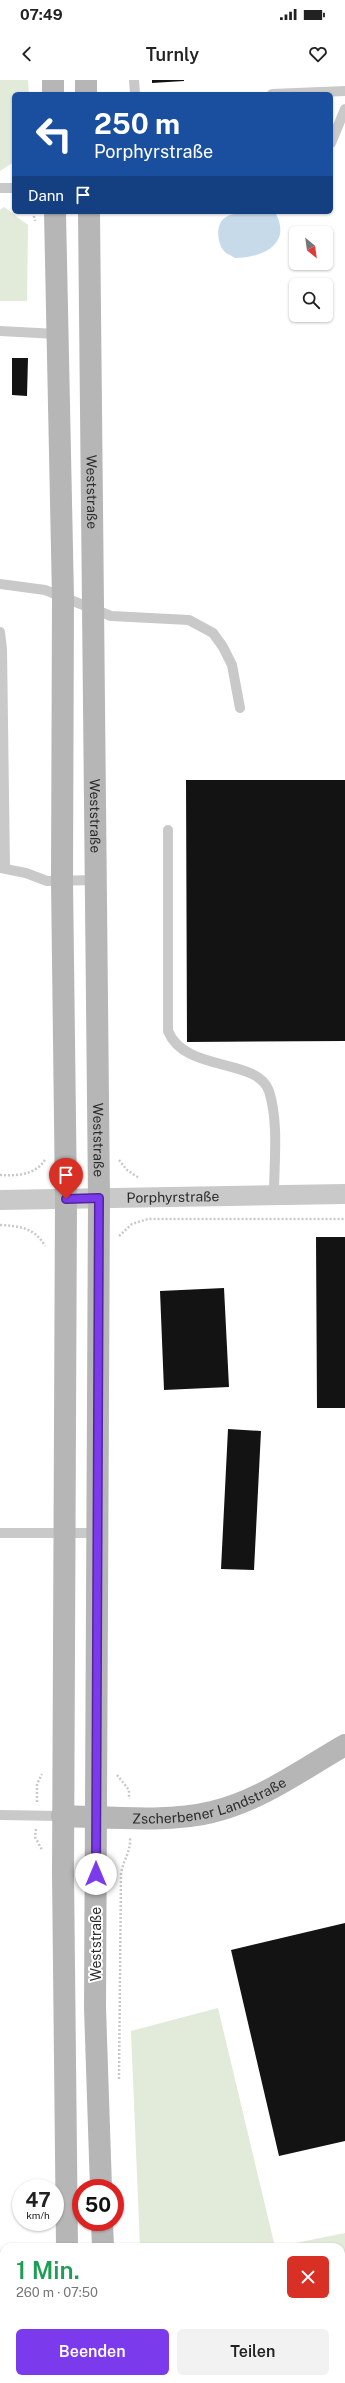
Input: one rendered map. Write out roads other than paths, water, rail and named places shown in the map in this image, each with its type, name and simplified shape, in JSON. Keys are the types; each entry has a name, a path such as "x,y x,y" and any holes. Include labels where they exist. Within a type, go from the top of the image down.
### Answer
{"main road":[{"path":"53,80 53,92"},
{"path":"86,80 86,92"},
{"path":"55,214 63,598 62,881 66,1199 62,1816 67,2243"},
{"name":"Weststraße","path":"89,214 97,880 99,1198 96,1533 95,2008 101,2179"},
{"name":"Zscherbener Landstraße","path":"62,1816 162,1818 212,1812 262,1794 345,1745"},
{"path":"102,2231 103,2243"}],"street":[{"name":"Porphyrstraße","path":"0,1200 345,1194"}],"lane":[{"path":"134,80 135,92"},
{"path":"321,92 345,91"},
{"path":"333,138 345,109"},
{"path":"0,330 57,334"},
{"path":"0,584 45,590 111,616 188,620 213,633 232,665 240,708"},
{"path":"0,632 2,868 47,881 97,880"},
{"path":"168,830 168,1031 179,1048 189,1054 248,1073 263,1082 268,1090 274,1123 274,1195"},
{"path":"0,1533 96,1533"},
{"path":"0,1815 62,1816"}],"water":[{"path":"276,214 280,225 280,234 277,242 264,252 235,258 225,252 220,243 218,233 222,220 229,215"}]}
